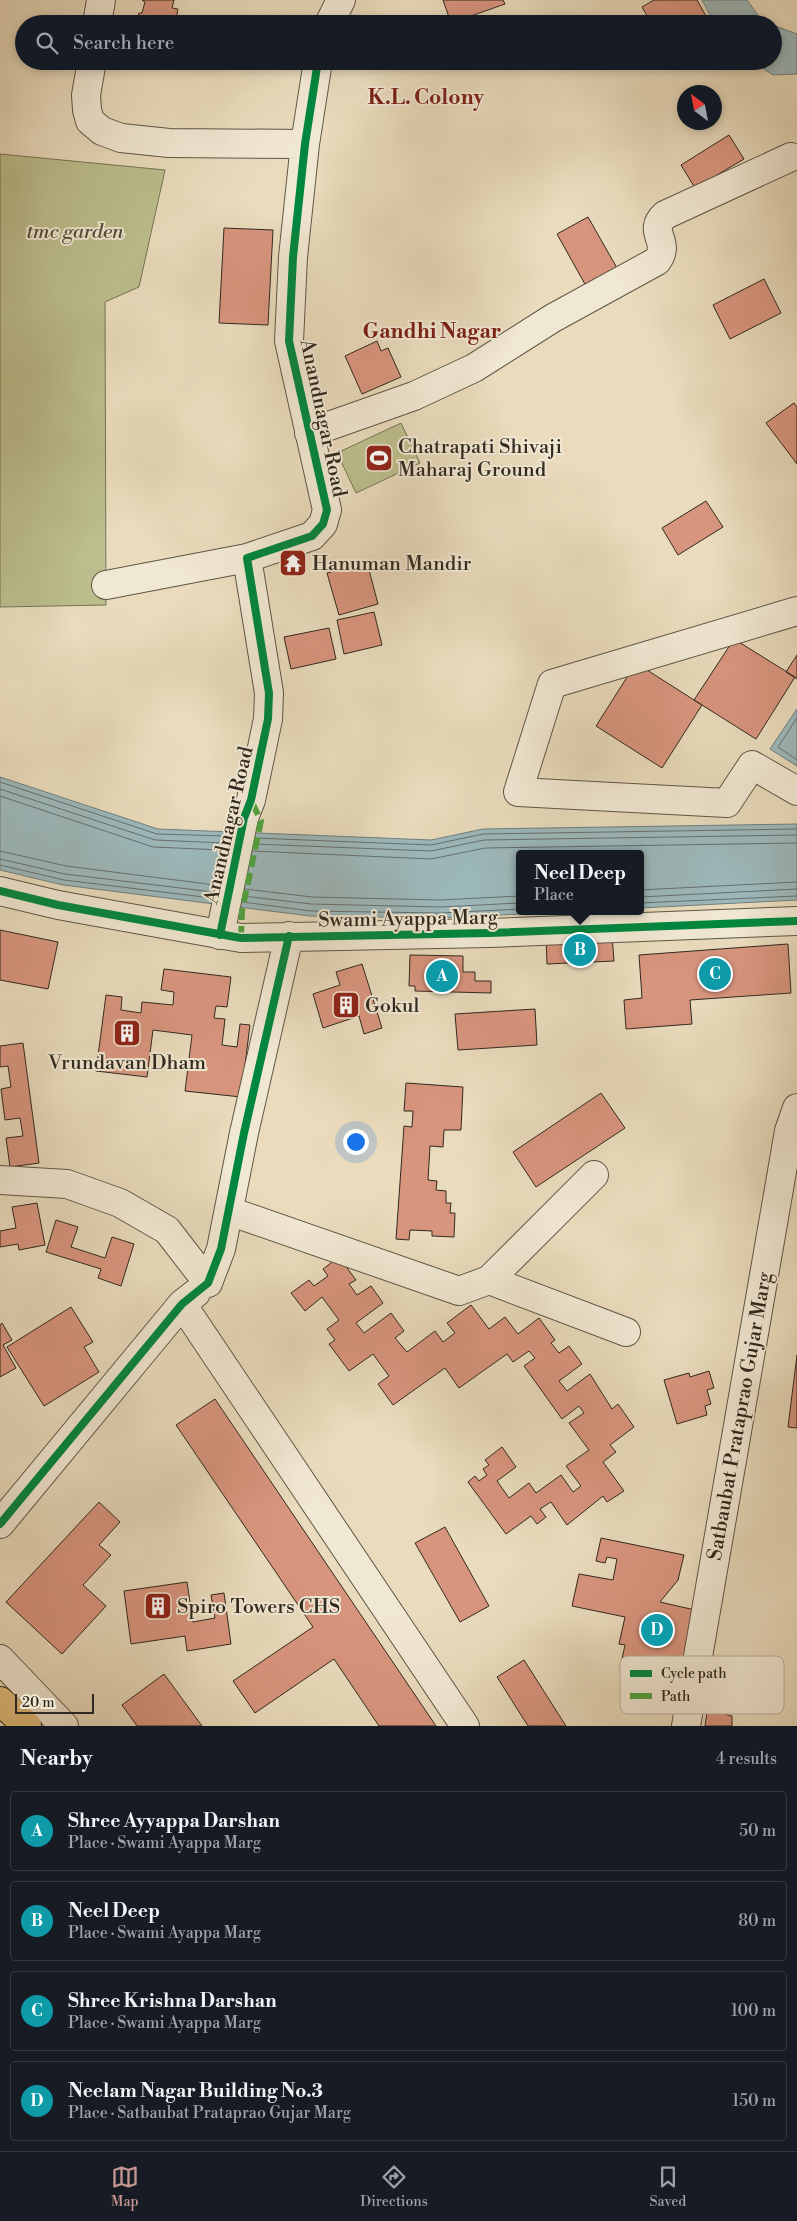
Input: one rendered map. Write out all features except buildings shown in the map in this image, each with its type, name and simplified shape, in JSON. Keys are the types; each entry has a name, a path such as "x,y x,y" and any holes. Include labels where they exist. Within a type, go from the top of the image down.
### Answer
{"main road":[{"path":"0,1701 27,1726"}],"street":[{"path":"99,15 101,0"},
{"path":"334,15 341,0"},
{"path":"90,70 86,95 86,110 90,121 102,131 121,138 169,142 305,144"},
{"name":"Anandnagar Road","path":"230,936 234,910 261,821 247,809 268,719 269,693 247,558 312,536 323,524 327,510 289,341 293,256 305,144 317,70"},
{"path":"309,433 414,396 474,368 553,318 656,261 662,253 663,247 658,226 659,220 665,215 791,157"},
{"path":"106,585 247,558"},
{"path":"797,611 552,684 518,792 727,803 752,765 797,791"},
{"name":"Swami Ayappa Marg","path":"0,892 58,905 230,936 489,933 797,921"},
{"path":"0,1524 182,1304 208,1283 221,1249 244,1133 289,936"},
{"name":"Satbaubat Prataprao Gujar Marg","path":"698,1656 789,1131 797,1108"},
{"path":"229,1211 458,1291 489,1280 594,1175"},
{"path":"0,1180 68,1184 120,1203 167,1230 208,1283"},
{"path":"489,1280 626,1332"},
{"path":"182,1304 465,1726"},
{"path":"0,1659 64,1726"}],"green space":[{"name":"tmc garden","path":"0,154 165,170 139,287 105,302 106,605 0,607"},
{"name":"Chatrapati Shivaji Maharaj Ground","path":"401,423 420,463 356,493 337,453"}],"water":[{"path":"702,0 747,0 758,15 710,15"},
{"path":"782,28 797,34 797,74 773,75 766,70 782,70"},
{"path":"797,709 797,766 770,749"},
{"path":"0,777 158,829 431,840 483,829 797,824 797,900 644,908 644,850 516,850 516,914 440,918 310,916 63,885 0,870"}],"marked path":[{"path":"241,938 242,911 261,821 251,800"}],"cycle path":[{"path":"220,935 244,818 251,800 268,719 269,693 247,558 312,536 323,524 327,510 289,341 293,257 305,144 317,70"},
{"path":"0,891 58,905 241,938 489,933 797,921"},
{"path":"0,1524 182,1304 208,1283 221,1249 244,1133 289,936"}],"place":[{"name":"Chatrapati Shivaji Maharaj Ground","path":"379,458"},
{"name":"Hanuman Mandir","path":"293,563"},
{"name":"Neel Deep","path":"580,950"},
{"name":"Shree Krishna Darshan","path":"715,974"},
{"name":"Shree Ayyappa Darshan","path":"442,976"},
{"name":"Gokul","path":"346,1005"},
{"name":"Vrundavan Dham","path":"127,1033"},
{"name":"Spiro Towers CHS","path":"158,1606"},
{"name":"Neelam Nagar Building No.3","path":"657,1630"}],"district":[{"name":"K.L. Colony","path":"426,97"},
{"name":"Gandhi Nagar","path":"432,331"}]}
